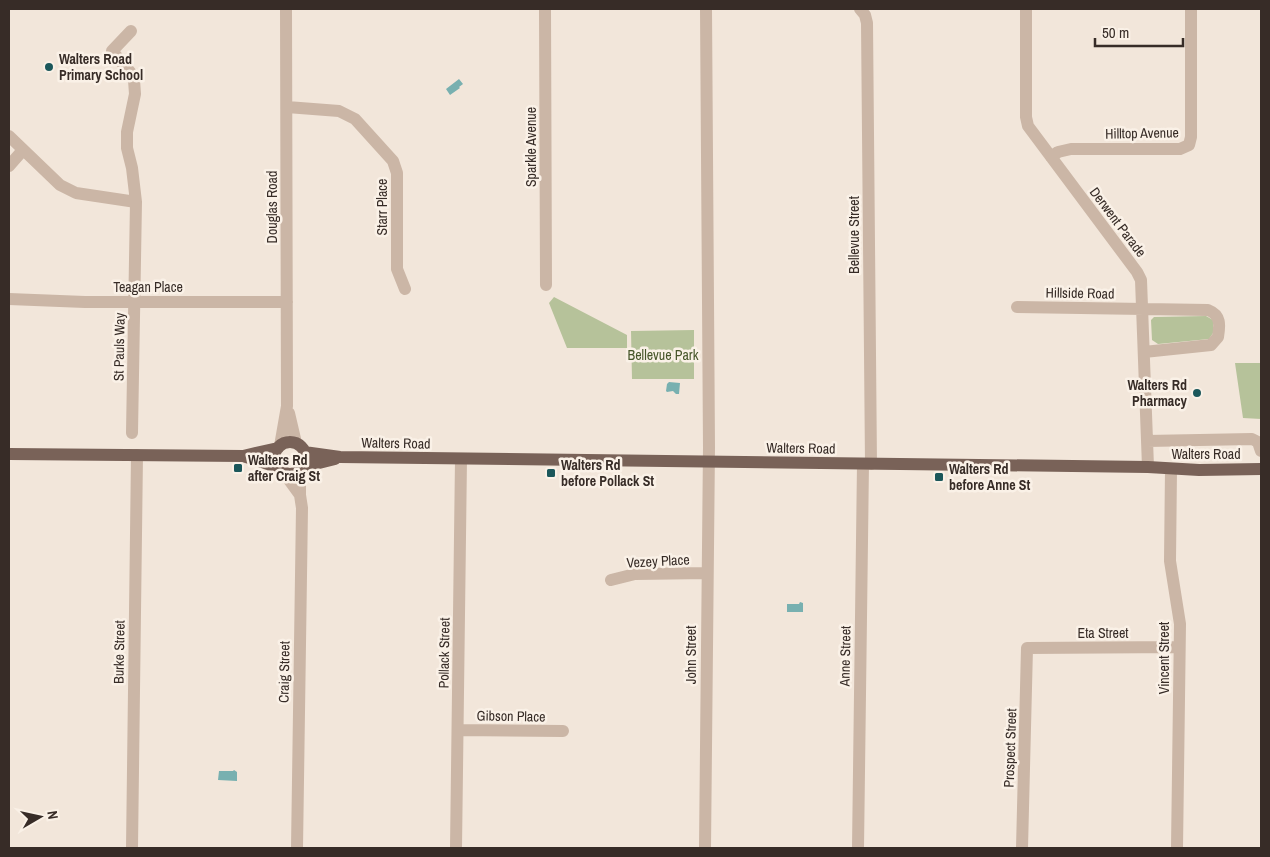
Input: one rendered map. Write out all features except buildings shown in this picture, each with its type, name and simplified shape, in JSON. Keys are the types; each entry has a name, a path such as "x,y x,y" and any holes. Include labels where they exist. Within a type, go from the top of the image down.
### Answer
{"main road":[{"path":"9,454 243,456 279,447 290,442 300,448 306,457 301,469 292,474 243,456"},
{"path":"279,447 274,458 280,470"},
{"name":"Walters Road","path":"300,448 340,457 1148,467 1171,470 1261,468"},
{"name":"Walters Road","path":"301,469 340,457"}],"street":[{"name":"Douglas Road","path":"279,447 288,406 286,9"},
{"name":"Sparkle Avenue","path":"545,9 546,285"},
{"path":"706,9 709,462"},
{"name":"Bellevue Street","path":"860,9 865,15 867,23 867,464"},
{"name":"Derwent Parade","path":"1026,9 1026,117 1030,130 1140,276 1142,284 1148,467"},
{"name":"Hilltop Avenue","path":"1051,157 1058,152 1071,149 1180,149 1189,145 1191,137 1191,9"},
{"name":"St Pauls Way","path":"131,31 112,51 130,72 134,80 135,94 127,132 136,202 132,433"},
{"name":"Starr Place","path":"287,107 339,111 355,119 393,161 397,173 397,269 405,290"},
{"path":"9,136 60,185 76,193 136,202"},
{"path":"9,166 23,150"},
{"name":"Teagan Place","path":"9,299 85,302 287,302"},
{"name":"Hillside Road","path":"1017,307 1208,310 1216,314 1219,321 1217,339 1211,345 1144,352"},
{"name":"Douglas Road","path":"288,406 300,448"},
{"path":"1147,441 1252,439 1258,442 1261,451"},
{"name":"Burke Street","path":"132,848 136,455"},
{"name":"Pollack Street","path":"456,848 461,459"},
{"name":"John Street","path":"705,848 709,462"},
{"name":"Anne Street","path":"858,848 867,464"},
{"name":"Craig Street","path":"297,848 301,469"},
{"path":"280,470 300,495"},
{"name":"Vincent Street","path":"1171,470 1170,553 1179,616 1177,848"},
{"name":"Vezey Place","path":"610,580 635,574 707,573"},
{"name":"Eta Street","path":"1027,648 1179,647"},
{"name":"Prospect Street","path":"1022,848 1027,648"},
{"name":"Gibson Place","path":"458,730 563,731"}],"green space":[{"path":"554,297 627,335 627,348 567,348 549,303"},
{"path":"1206,316 1213,320 1213,333 1209,339 1158,344 1152,340 1151,320 1154,317"},
{"name":"Bellevue Park","path":"694,330 694,379 632,379 631,331"},
{"path":"1235,363 1261,363 1261,419 1243,418"}],"water":[{"path":"459,79 463,84 450,95 446,89"},
{"path":"669,382 680,383 679,394 673,391 666,391"},
{"path":"800,602 803,603 803,612 787,612 787,604 799,604"},
{"path":"234,770 237,772 237,781 218,780 219,771"}],"place":[{"name":"Walters Road Primary School","path":"49,67"},
{"name":"Walters Rd Pharmacy","path":"1197,393"},
{"name":"Walters Rd after Craig St","path":"238,468"},
{"name":"Walters Rd before Pollack St","path":"551,473"},
{"name":"Walters Rd before Anne St","path":"939,477"}]}
